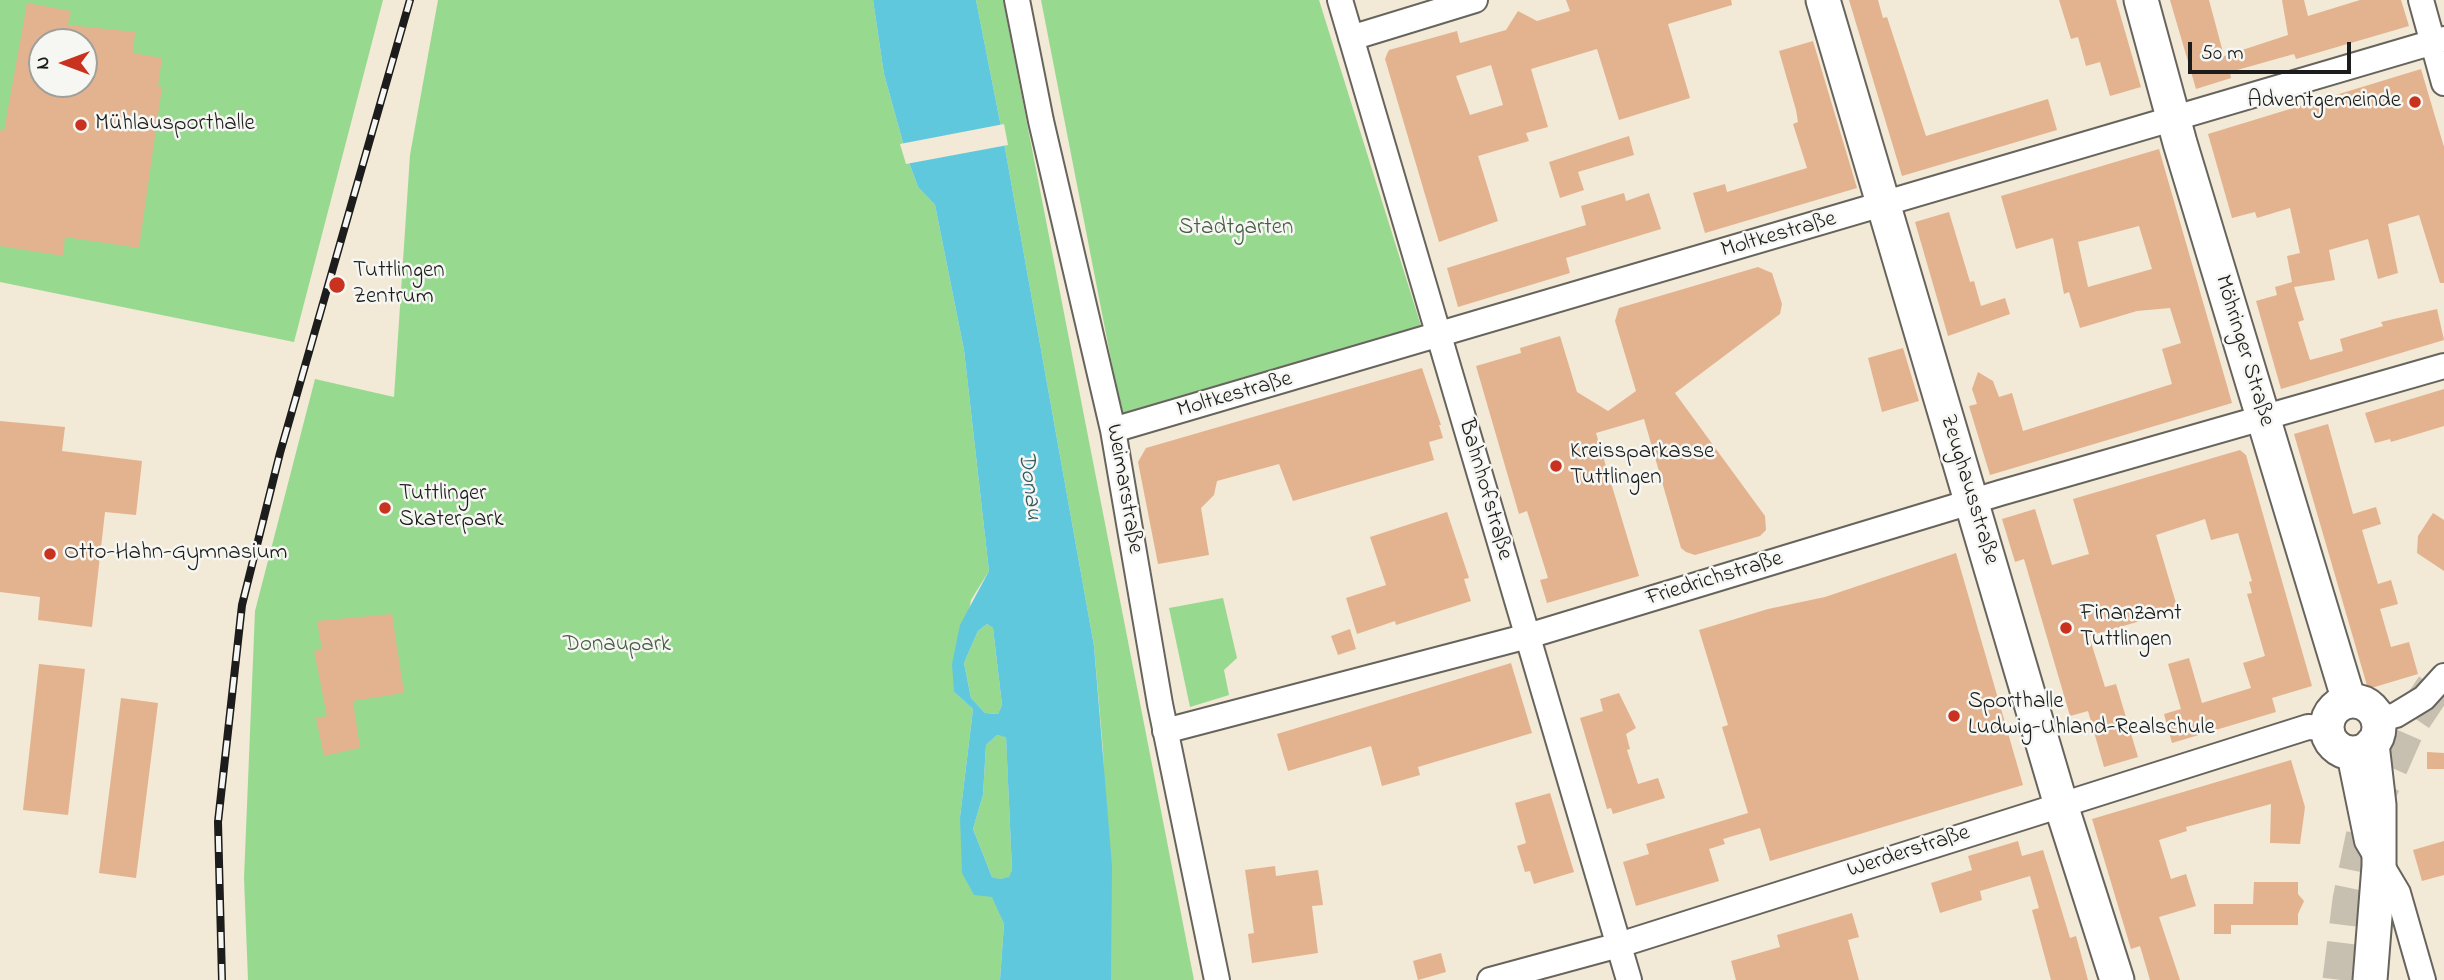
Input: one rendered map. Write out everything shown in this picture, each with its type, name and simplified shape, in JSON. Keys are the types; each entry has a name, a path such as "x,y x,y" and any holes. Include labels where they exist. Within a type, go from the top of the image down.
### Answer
{"street":[{"name":"Weimarstraße","path":"1017,0 1041,121 1113,430 1165,731 1217,980"},
{"name":"Bahnhofstraße","path":"1340,0 1629,980"},
{"path":"1351,38 1475,0"},
{"name":"Zeughausstraße","path":"1823,0 1882,206 2117,980"},
{"name":"Möhringer Straße","path":"2141,0 2262,418 2349,701"},
{"path":"2421,0 2438,40 2444,83"},
{"name":"Moltkestraße","path":"1113,430 1438,337 2438,40"},
{"name":"Friedrichstraße","path":"1165,731 1528,636 1972,501 2444,366"},
{"path":"2370,980 2379,866 2379,805 2367,739 2364,703 2349,701 2333,710 2327,728 2336,747 2367,739 2396,715 2424,698 2444,676"},
{"name":"Werderstraße","path":"1490,980 1619,946 2308,727 2327,728"},
{"path":"2379,866 2398,893 2423,980"}],"green space":[{"path":"0,0 383,0 294,342 0,282"},
{"name":"Donaupark","path":"438,0 873,0 884,74 907,157 918,187 935,205 964,350 989,571 971,600 954,692 973,709 960,817 1004,924 1000,980 248,980 244,878 255,611 315,379 394,397 410,155"},
{"path":"976,0 1003,0 1194,980 1111,980 1103,750 1094,646"},
{"name":"Stadtgarten","path":"1041,0 1319,0 1422,329 1122,416"},
{"path":"1223,598 1237,658 1224,670 1229,695 1190,707 1169,608"},
{"path":"987,624 993,628 1002,705 998,714 985,713 971,698 964,663 978,631"},
{"path":"997,735 1006,736 1012,870 1009,878 999,879 992,877 973,829 983,795 986,745"}],"water":[{"name":"Donau","path":"873,0 976,0 1094,646 1112,866 1111,980 1000,980 1004,924 992,897 974,895 962,873 960,817 973,709 954,692 952,664 960,625 989,571 964,350 935,205 918,187 884,74","holes":["987,624 993,628 1002,705 998,714 985,713 971,698 964,663 978,631","997,735 1006,737 1012,870 1009,877 1000,879 992,877 973,829 983,795 986,745"]}],"pier":[{"path":"1004,124 1008,145 906,164 900,144"}],"building":[{"path":"1566,0 1731,0 1732,5 1668,24 1690,98 1619,120 1597,49 1531,69 1548,127 1526,133 1529,141 1478,156 1498,221 1439,242 1385,59 1389,50 1457,31 1460,43 1506,30 1518,11 1537,21 1570,11","holes":["1491,65 1503,105 1470,115 1456,76"]},
{"path":"1849,0 1878,0 1883,18 1887,17 1926,136 2048,99 2057,130 1902,176"},
{"path":"2059,0 2116,0 2141,87 2110,96 2100,62 2086,66 2078,37 2071,39"},
{"path":"2170,0 2209,0 2224,56 2288,35 2282,0 2304,0 2308,16 2360,0 2401,0 2409,26 2296,59 2294,54 2230,72 2231,78 2196,89"},
{"name":"Mühlausporthalle","path":"27,3 71,11 68,25 97,28 28,28 28,98 98,98 98,28 135,32 133,53 162,58 158,86 162,87 139,248 65,237 63,256 0,246 0,130 4,131"},
{"path":"1813,41 1857,188 1705,233 1693,193 1725,184 1727,192 1807,168 1793,124 1798,122 1796,110 1779,51"},
{"path":"2421,69 2444,147 2444,283 2440,283 2419,215 2388,224 2398,273 2378,279 2368,239 2329,250 2335,280 2294,287 2304,320 2298,322 2310,360 2343,351 2340,339 2383,326 2381,322 2437,309 2444,340 2281,389 2256,301 2277,295 2275,287 2292,282 2287,256 2300,253 2290,208 2257,218 2255,212 2232,218 2208,134"},
{"path":"1629,136 1634,155 1578,172 1584,190 1560,198 1549,162"},
{"path":"2159,149 2232,403 1990,475 1969,406 1977,404 1972,389 1978,372 1993,381 1999,397 2012,393 2023,431 2172,384 2162,349 2181,343 2170,308 2137,311 2080,328 2069,292 2064,294 2053,238 2016,249 2001,196","holes":["2139,226 2152,269 2088,287 2078,242"]},
{"path":"1624,193 1626,201 1649,193 1661,229 1566,258 1570,273 1458,307 1447,268 1586,225 1581,206"},
{"path":"1949,212 1970,282 1974,281 1981,306 2005,298 2010,314 1948,336 1915,222"},
{"path":"1758,267 1772,273 1782,304 1780,314 1675,393 1765,516 1766,530 1760,536 1695,555 1686,552 1681,548 1644,419 1596,433 1639,576 1547,603 1540,580 1548,578 1527,511 1519,514 1476,366 1521,353 1520,348 1560,336 1577,392 1608,411 1636,391 1615,321 1619,308"},
{"path":"1903,348 1919,401 1882,412 1868,358"},
{"path":"1422,368 1443,438 1429,442 1434,460 1293,501 1279,464 1217,481 1214,495 1201,508 1209,555 1158,564 1138,462 1146,448"},
{"path":"2444,389 2444,426 2391,442 2390,439 2375,443 2365,413"},
{"name":"Otto-Hahn-Gymnasium","path":"0,421 65,427 62,451 142,461 136,515 105,512 92,627 38,620 40,597 0,592"},
{"path":"2328,424 2353,514 2376,507 2381,524 2362,530 2378,584 2391,580 2398,604 2380,609 2391,647 2409,642 2418,674 2368,689 2294,434"},
{"path":"2240,450 2246,455 2312,686 2272,698 2276,712 2172,743 2164,714 2181,709 2168,664 2189,658 2202,703 2251,688 2243,663 2265,656 2247,594 2252,593 2249,582 2252,581 2238,533 2211,540 2205,519 2156,535 2178,610 2089,636 2105,687 2116,684 2138,757 2104,767 2088,711 2070,716 2024,559 2015,562 2002,519 2035,509 2052,565 2089,554 2073,499"},
{"path":"1447,512 1469,578 1464,579 1471,601 1396,625 1395,621 1357,634 1346,598 1386,585 1370,537"},
{"path":"2433,513 2444,520 2444,571 2417,553 2418,536"},
{"path":"1956,553 2023,785 1770,861 1760,828 1723,839 1725,844 1709,849 1719,881 1636,906 1623,862 1649,854 1646,844 1748,813 1722,727 1728,725 1699,630 1768,609 1825,597"},
{"path":"392,614 404,693 353,701 360,748 324,756 316,718 327,716 314,651 322,649 317,621"},
{"path":"1350,629 1356,649 1338,655 1331,636"},
{"path":"1511,663 1532,733 1418,767 1420,775 1382,786 1371,746 1288,771 1277,734"},
{"path":"39,664 85,669 68,815 23,810"},
{"path":"1619,693 1636,728 1626,734 1630,749 1627,750 1638,784 1658,778 1665,798 1613,814 1611,808 1607,809 1580,718 1603,711 1600,699"},
{"path":"121,698 158,703 136,878 99,873"},
{"path":"2427,752 2444,753 2444,769 2427,769"},
{"path":"2291,760 2305,807 2300,844 2270,843 2271,804 2186,827 2187,831 2159,840 2171,879 2186,874 2196,906 2159,917 2180,980 2150,980 2140,946 2131,949 2092,819"},
{"path":"1550,793 1574,872 1534,884 1530,871 1525,872 1517,846 1526,843 1515,803"},
{"path":"2018,841 2022,856 2043,850 2070,938 2076,936 2088,980 2051,980 2032,910 2039,908 2030,876 1980,891 1982,900 1940,913 1931,883 1972,870 1968,856"},
{"path":"2444,841 2444,875 2422,881 2413,850"},
{"path":"1275,866 1276,876 1318,870 1323,905 1312,906 1318,953 1252,963 1248,934 1254,933 1245,870"},
{"path":"2254,882 2298,882 2298,894 2304,901 2298,914 2298,925 2231,925 2231,934 2214,934 2214,904 2253,904"},
{"path":"1852,913 1859,937 1848,940 1859,980 1736,980 1731,961 1780,947 1777,935"},
{"path":"1441,953 1446,972 1418,980 1413,961"}],"tunnel":[{"path":"2341,980 2351,900 2369,813 2406,729 2439,680"}],"railway":[{"path":"222,980 218,822 242,605 280,453 410,0"}],"place":[{"name":"Adventgemeinde","path":"2415,102"},
{"name":"Mühlausporthalle","path":"81,125"},
{"name":"Tuttlingen Zentrum","path":"337,285"},
{"name":"Kreissparkasse Tuttlingen","path":"1556,466"},
{"name":"Tuttlinger Skaterpark","path":"385,508"},
{"name":"Otto-Hahn-Gymnasium","path":"50,554"},
{"name":"Finanzamt Tuttlingen","path":"2066,628"},
{"name":"Sporthalle Ludwig-Uhland-Realschule","path":"1954,716"}]}
